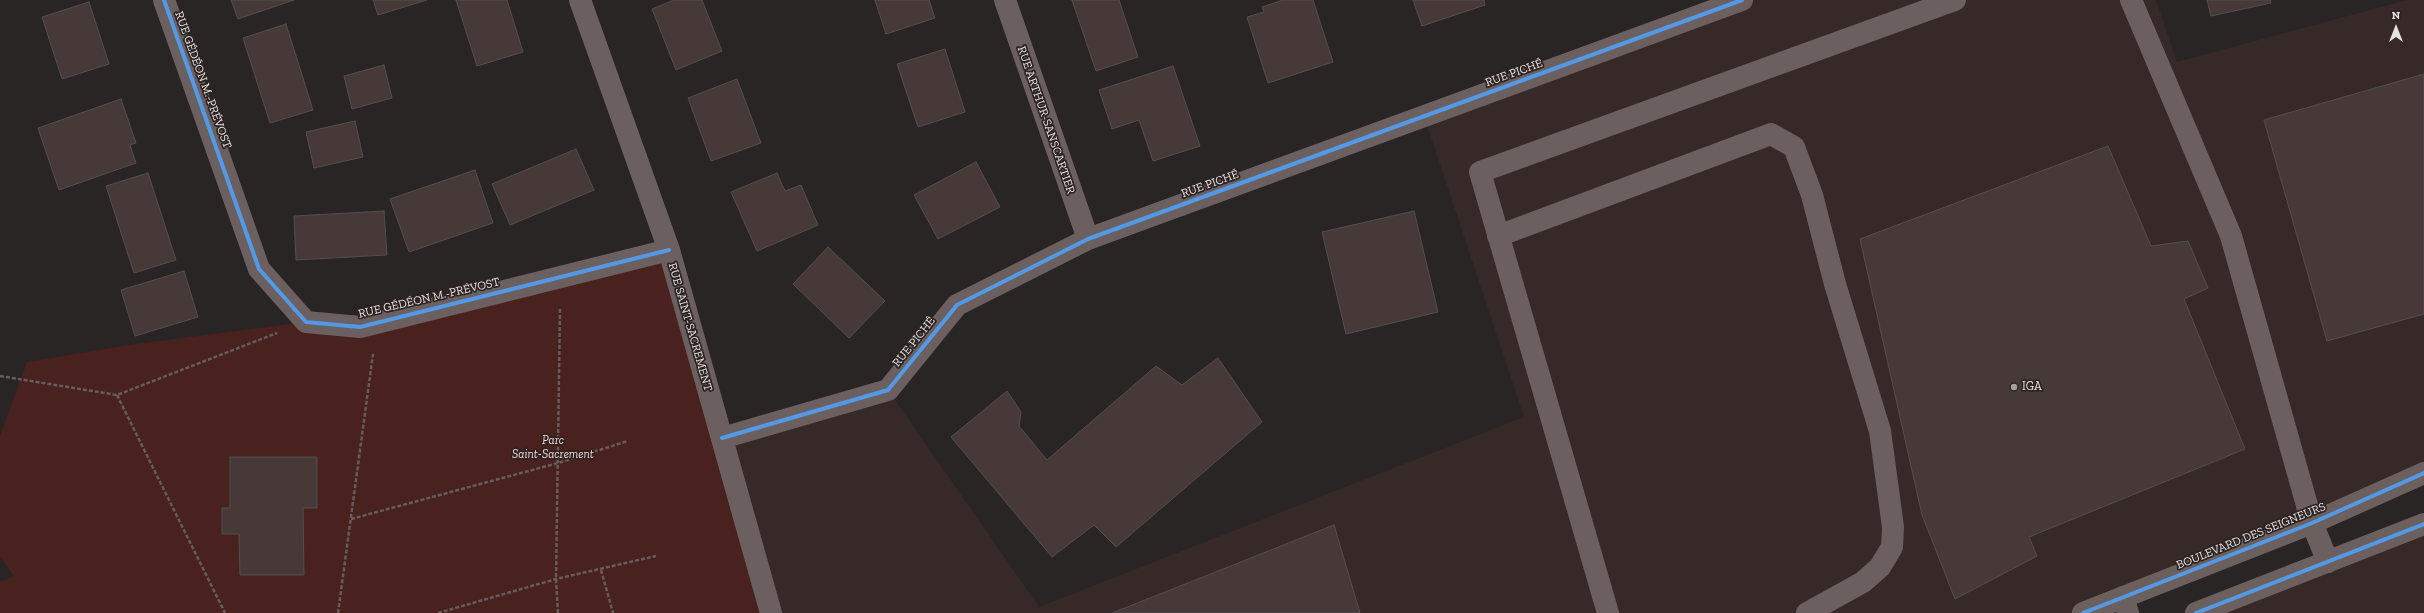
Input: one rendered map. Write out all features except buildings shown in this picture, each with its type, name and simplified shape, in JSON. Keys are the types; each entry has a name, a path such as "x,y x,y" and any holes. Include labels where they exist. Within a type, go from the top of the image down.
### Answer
{"main road":[{"name":"BOULEVARD DES SEIGNEURS","path":"2083,613 2125,605 2424,473"},
{"name":"BOULEVARD DES SEIGNEURS","path":"2312,523 2328,562"},
{"path":"2196,613 2424,524"}],"street":[{"name":"RUE GÉDÉON M.-PRÉVOST","path":"164,0 260,269 306,322 360,327 669,250"},
{"name":"RUE SAINT-SACREMENT","path":"580,0 669,250 771,613"},
{"name":"RUE ARTHUR-SANSCARTIER","path":"1005,0 1088,239"},
{"name":"RUE PICHÉ","path":"722,438 888,390 957,305 1088,239 1742,0"},
{"path":"1608,613 1480,172 1955,0"},
{"path":"2131,0 2231,236 2312,523"},
{"path":"1498,236 1771,134 1794,147 1812,195 1835,284 1880,431 1893,527 1892,547 1880,566 1863,582 1807,613"}],"path":[{"path":"558,613 556,579 560,277"},
{"path":"0,376 117,395 306,322"},
{"path":"338,613 378,322"},
{"path":"117,395 225,613"},
{"path":"351,519 558,463 628,440"},
{"path":"438,613 556,579 601,570 656,556"},
{"path":"601,570 613,613"}],"shaded area":[{"path":"1742,0 2156,0 2177,62 2407,0 2424,0 2424,473 2083,613 782,613 722,438 888,390 1039,607 1524,417 1424,116"},
{"path":"2424,524 2424,613 2196,613"}],"green space":[{"name":"Parc Saint-Sacrement","path":"669,250 771,613 0,613 0,582 14,576 0,556 0,436 27,362 128,345 306,322 360,327"}],"cycle path":[{"path":"164,0 259,269 306,322 360,327 669,250"},
{"path":"722,438 888,390 957,305 1088,239 1742,0"},
{"path":"2083,613 2312,523 2424,473"},
{"path":"2196,613 2424,524"}],"place":[{"name":"IGA","path":"2014,387"}]}
